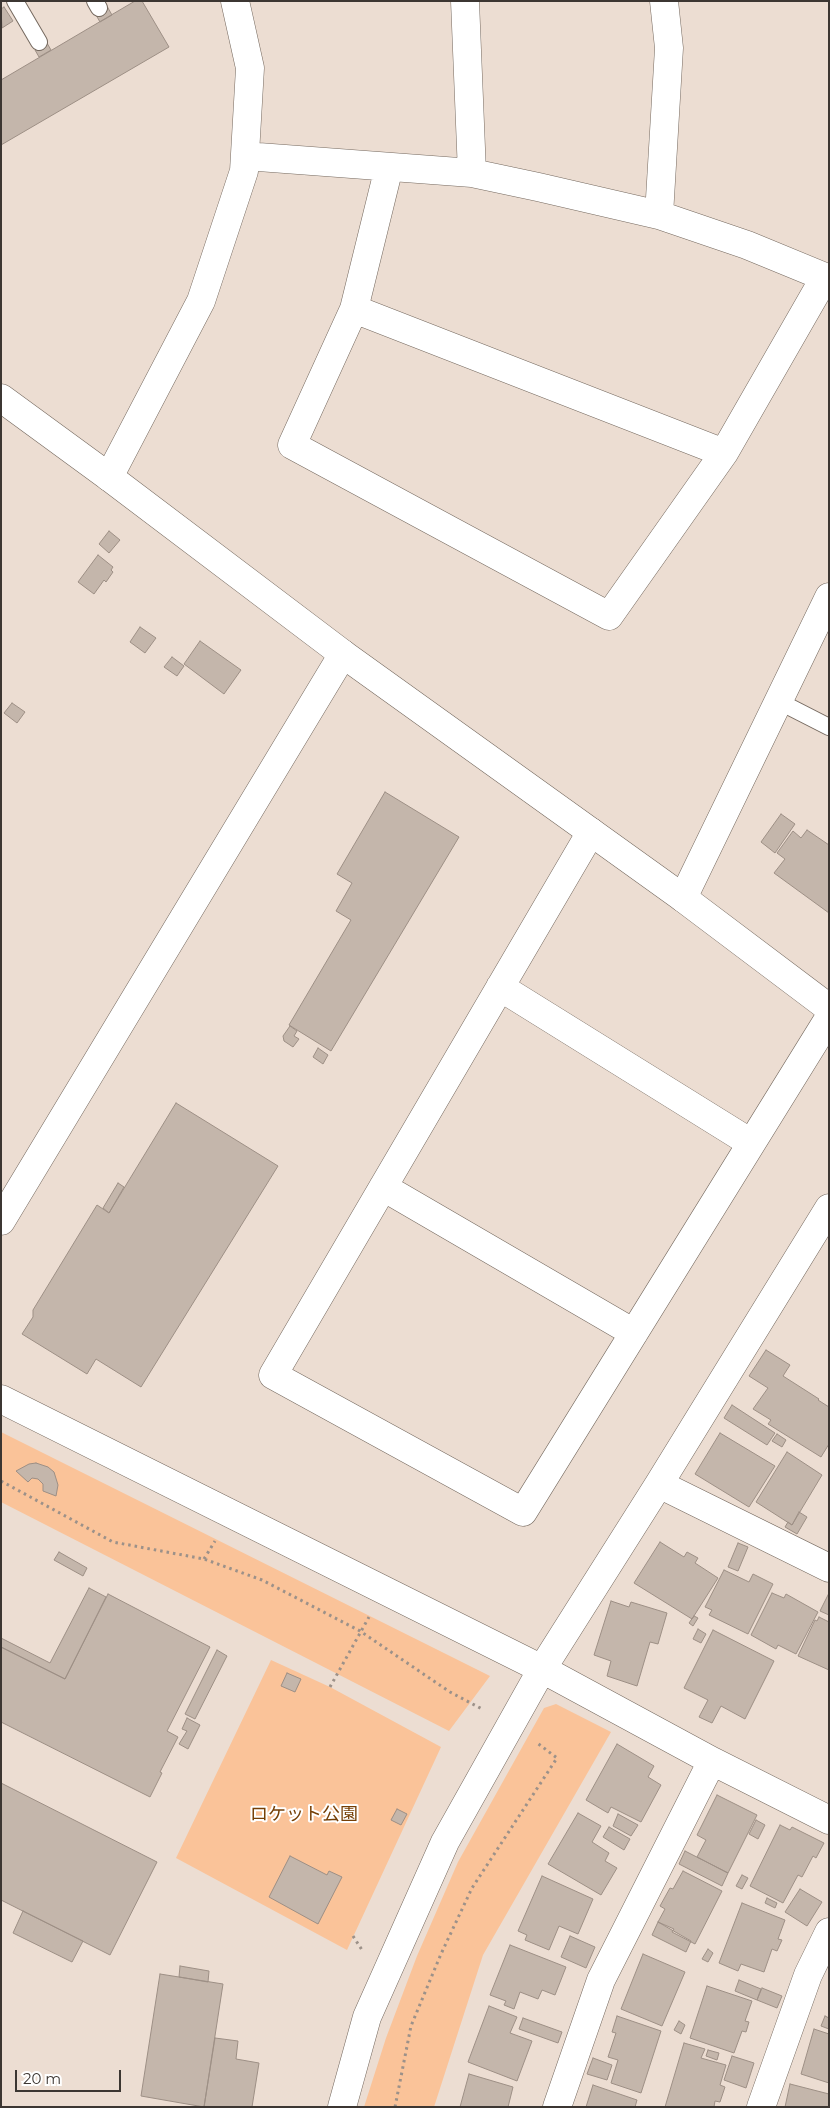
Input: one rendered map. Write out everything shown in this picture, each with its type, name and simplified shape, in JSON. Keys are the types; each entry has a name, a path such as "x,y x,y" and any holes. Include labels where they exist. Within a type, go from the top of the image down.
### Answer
{"street":[{"path":"109,477 201,301 244,171 250,68 235,1"},
{"path":"465,1 472,173"},
{"path":"658,215 669,48 664,1"},
{"path":"245,156 472,173 658,215 827,273 724,453 609,616 292,445 354,310 389,167"},
{"path":"354,310 724,453"},
{"path":"1,398 343,654 683,898 829,1008"},
{"path":"683,898 829,597"},
{"path":"1,1221 343,654"},
{"path":"591,832 273,1375 523,1512 829,1018"},
{"path":"500,987 751,1143"},
{"path":"383,1187 634,1334"},
{"path":"342,2107 367,2017 445,1842 542,1669 659,1484 829,1208"},
{"path":"1,1399 542,1669 712,1761 829,1820"},
{"path":"659,1484 829,1568"},
{"path":"557,2107 601,1980 712,1761"},
{"path":"761,2107 808,1975 829,1932"}],"lane":[{"path":"15,1 38,42"},
{"path":"778,701 829,727"}],"path":[{"path":"1,1481 113,1542 204,1560 262,1580 360,1631 450,1692 511,1724 557,1758 472,1888 411,2026 395,2107"},
{"path":"330,1686 360,1631 386,1590"}],"green space":[{"path":"1,1432 490,1676 449,1731 1,1502"},
{"name":"ロケット公園","path":"271,1660 330,1687 441,1747 347,1950 176,1858"},
{"path":"556,1704 611,1732 483,1955 434,2107 364,2107 386,2038 417,1956 458,1862 544,1708"}],"building":[{"path":"135,1 142,1 169,47 1,145 1,80"},
{"path":"4,7 13,21 2,28 1,9"},
{"path":"108,8 112,15 100,22 96,15"},
{"path":"47,43 51,50 39,57 35,50"},
{"path":"109,531 120,540 109,553 99,544"},
{"path":"98,555 113,567 111,570 113,572 106,582 104,580 94,594 78,582"},
{"path":"140,627 156,638 145,653 130,642"},
{"path":"200,641 241,670 224,694 184,664"},
{"path":"172,657 184,666 177,676 164,667"},
{"path":"12,703 25,712 17,723 4,713"},
{"path":"385,792 459,837 331,1051 289,1025 351,920 336,911 352,883 337,874"},
{"path":"781,814 795,824 775,853 761,842"},
{"path":"807,830 829,845 829,913 774,873 785,859 777,853 793,831 801,838"},
{"path":"290,1026 297,1031 294,1036 299,1039 293,1047 284,1041 283,1036"},
{"path":"318,1048 328,1055 323,1064 313,1057"},
{"path":"176,1103 278,1166 141,1387 96,1359 87,1374 22,1334 33,1317 33,1310 97,1205 109,1213"},
{"path":"118,1183 124,1187 109,1213 103,1208"},
{"path":"766,1350 790,1365 783,1376 829,1407 829,1444 821,1457 768,1424 771,1420 753,1409 768,1388 749,1376"},
{"path":"732,1405 775,1433 767,1445 724,1418"},
{"path":"720,1433 775,1466 749,1507 695,1474"},
{"path":"777,1434 786,1440 782,1447 772,1441"},
{"path":"787,1452 822,1475 792,1525 756,1502"},
{"path":"36,1463 48,1467 54,1472 58,1485 56,1496 43,1491 43,1484 38,1479 32,1478 28,1482 16,1471 29,1464"},
{"path":"799,1512 807,1517 797,1534 785,1527 788,1522 792,1525"},
{"path":"660,1542 684,1557 687,1552 698,1558 695,1563 718,1578 692,1619 634,1583"},
{"path":"738,1543 748,1547 738,1571 728,1567"},
{"path":"59,1552 87,1568 83,1576 54,1560"},
{"path":"724,1570 749,1582 753,1574 773,1584 748,1634 709,1615 712,1610 705,1607"},
{"path":"89,1588 106,1597 65,1679 1,1647 1,1638 50,1663"},
{"path":"772,1593 784,1598 786,1594 818,1612 796,1654 778,1645 776,1649 751,1635"},
{"path":"829,1593 829,1615 820,1611"},
{"path":"108,1594 210,1647 167,1731 178,1737 160,1772 162,1773 150,1797 1,1722 1,1647 65,1679"},
{"path":"611,1601 629,1607 631,1602 667,1613 658,1644 650,1642 637,1686 607,1676 611,1661 594,1655"},
{"path":"694,1616 698,1618 693,1626 689,1623"},
{"path":"819,1617 829,1622 829,1670 798,1656 815,1620 817,1621"},
{"path":"698,1629 706,1634 701,1643 693,1639"},
{"path":"713,1630 774,1661 745,1719 721,1706 712,1723 699,1717 708,1700 684,1688"},
{"path":"217,1650 227,1656 195,1719 185,1714"},
{"path":"287,1673 301,1679 295,1692 281,1686"},
{"path":"187,1718 200,1725 188,1749 179,1744 187,1731 182,1729"},
{"path":"617,1744 654,1766 648,1777 661,1785 641,1822 611,1807 608,1813 586,1800"},
{"path":"1,1783 157,1862 110,1955 1,1900"},
{"path":"717,1795 757,1815 728,1873 697,1857 706,1840 697,1835"},
{"path":"397,1809 407,1814 401,1825 391,1820"},
{"path":"578,1813 601,1826 592,1842 609,1853 605,1861 617,1868 601,1895 548,1864"},
{"path":"618,1814 638,1825 631,1836 613,1826"},
{"path":"756,1820 765,1825 758,1839 749,1834"},
{"path":"780,1825 790,1830 792,1827 824,1843 816,1858 813,1856 802,1877 798,1875 783,1903 750,1886"},
{"path":"609,1827 630,1839 624,1850 603,1837"},
{"path":"685,1851 728,1873 722,1886 679,1864"},
{"path":"290,1856 327,1875 329,1871 342,1877 318,1924 269,1897"},
{"path":"683,1871 722,1891 695,1944 672,1932 674,1929 658,1922 665,1909 660,1906 670,1888 673,1889"},
{"path":"742,1875 748,1878 742,1889 736,1886"},
{"path":"542,1876 593,1899 578,1934 559,1926 549,1950 525,1940 527,1935 518,1931"},
{"path":"800,1889 822,1902 807,1926 785,1912"},
{"path":"767,1898 777,1903 775,1908 765,1903"},
{"path":"742,1903 785,1920 778,1939 782,1940 777,1951 772,1949 764,1972 741,1964 738,1971 719,1963"},
{"path":"23,1911 83,1941 72,1962 13,1933"},
{"path":"658,1922 691,1941 686,1952 652,1935"},
{"path":"570,1936 595,1947 586,1968 561,1957"},
{"path":"510,1945 566,1967 555,1995 542,1990 538,1999 520,1992 514,2009 504,2005 506,2001 490,1995"},
{"path":"708,1949 713,1953 708,1962 702,1959"},
{"path":"643,1954 685,1972 662,2026 621,2009"},
{"path":"180,1966 209,1971 208,1982 179,1977"},
{"path":"160,1974 223,1984 204,2107 141,2096"},
{"path":"739,1980 761,1989 757,2000 735,1991"},
{"path":"707,1986 752,2001 745,2021 749,2022 746,2032 742,2031 734,2053 690,2038"},
{"path":"762,1988 782,1996 777,2008 757,2000"},
{"path":"489,2006 517,2017 510,2033 532,2041 517,2081 468,2062"},
{"path":"617,2016 661,2031 641,2093 611,2083 618,2060 608,2057 616,2033 612,2032"},
{"path":"825,2016 829,2018 829,2029 821,2026"},
{"path":"523,2018 562,2032 558,2043 519,2029"},
{"path":"679,2021 685,2025 681,2034 674,2030"},
{"path":"814,2029 829,2034 829,2083 801,2074"},
{"path":"215,2038 238,2041 236,2059 259,2063 252,2107 204,2107"},
{"path":"684,2043 705,2049 701,2058 726,2065 720,2085 725,2087 720,2102 715,2101 714,2107 665,2107"},
{"path":"708,2050 719,2053 717,2060 706,2056"},
{"path":"732,2056 754,2063 746,2088 724,2080"},
{"path":"593,2058 612,2065 607,2080 587,2074"},
{"path":"469,2074 513,2087 508,2107 460,2107"},
{"path":"790,2084 829,2094 829,2107 785,2107"},
{"path":"593,2085 637,2100 635,2107 586,2107"}]}
